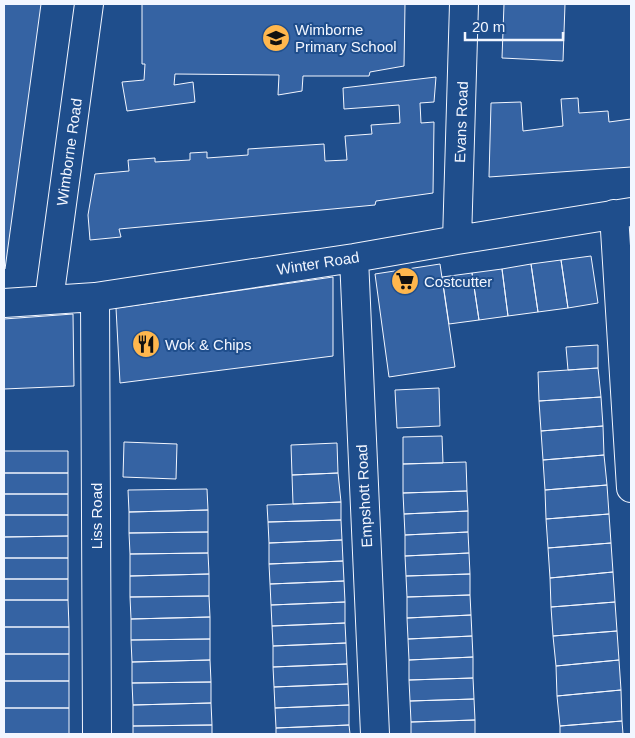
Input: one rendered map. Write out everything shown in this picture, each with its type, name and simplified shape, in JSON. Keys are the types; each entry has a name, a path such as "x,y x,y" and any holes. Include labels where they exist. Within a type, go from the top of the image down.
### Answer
{"street":[{"name":"Wimborne Road","path":"49,300 89,4"},
{"name":"Evans Road","path":"457,240 464,4"},
{"name":"Winter Road","path":"4,303 95,297 354,258 623,213"},
{"path":"623,213 631,488"},
{"name":"Empshott Road","path":"354,258 375,734"},
{"name":"Liss Road","path":"95,297 97,734"}],"building":[{"path":"4,4 41,4 5,269 4,269"},
{"name":"Wimborne Primary School","path":"142,4 405,4 404,66 370,72 369,76 303,76 302,91 278,95 279,75 175,74 174,85 193,82 195,102 127,111 122,82 144,80 145,64 142,64"},
{"path":"504,4 565,4 563,61 502,58"},
{"path":"436,77 434,102 420,103 421,123 434,122 433,193 376,201 375,205 119,229 121,237 90,240 88,215 95,174 129,171 128,160 155,158 155,162 190,160 190,153 207,152 207,158 248,155 248,149 324,144 325,161 347,160 345,136 372,134 371,125 400,123 399,105 344,109 343,88"},
{"path":"578,98 579,113 608,111 609,122 631,119 631,167 489,177 491,103 521,102 523,131 563,126 561,99"},
{"path":"591,256 598,303 568,308 561,260"},
{"path":"561,260 568,308 538,312 531,264"},
{"path":"440,264 455,367 389,377 375,274"},
{"path":"531,264 538,312 508,316 502,269"},
{"path":"502,269 508,316 479,320 472,273"},
{"path":"472,273 479,320 449,324 442,277"},
{"path":"333,277 333,356 120,383 116,308"},
{"path":"73,314 74,386 4,389 4,319"},
{"path":"598,345 598,368 568,370 566,347"},
{"path":"598,368 601,397 539,401 538,372"},
{"path":"439,388 440,426 397,428 395,390"},
{"path":"601,397 603,426 541,431 539,401"},
{"path":"603,426 604,455 543,460 541,431"},
{"path":"442,436 443,463 403,464 403,437"},
{"path":"124,442 177,444 176,479 123,477"},
{"path":"337,443 338,473 292,475 291,445"},
{"path":"4,451 68,451 68,473 4,473"},
{"path":"604,455 607,485 545,490 543,460"},
{"path":"466,462 467,491 403,493 403,464"},
{"path":"4,473 68,473 68,494 4,494"},
{"path":"338,473 341,502 293,504 292,475"},
{"path":"607,485 609,514 546,519 545,490"},
{"path":"207,489 208,510 129,512 128,490"},
{"path":"467,491 468,511 404,514 403,493"},
{"path":"4,494 68,494 68,515 4,515"},
{"path":"341,502 341,520 268,522 267,505"},
{"path":"208,510 208,532 129,533 129,512"},
{"path":"468,511 468,532 405,535 404,514"},
{"path":"609,514 611,543 548,548 546,519"},
{"path":"4,515 68,515 68,536 4,537"},
{"path":"341,520 342,540 269,543 268,522"},
{"path":"208,532 208,553 130,554 129,533"},
{"path":"468,532 469,553 405,556 405,535"},
{"path":"68,536 68,558 4,558 4,537"},
{"path":"342,540 343,561 269,564 269,543"},
{"path":"611,543 613,572 550,578 548,548"},
{"path":"208,553 209,574 130,576 130,554"},
{"path":"469,553 470,574 406,576 405,556"},
{"path":"4,558 68,558 68,579 4,579"},
{"path":"343,561 344,581 270,584 269,564"},
{"path":"613,572 615,602 551,607 550,578"},
{"path":"209,574 209,596 130,597 130,576"},
{"path":"470,574 470,595 407,597 406,576"},
{"path":"4,579 68,579 68,600 4,600"},
{"path":"344,581 345,602 271,605 270,584"},
{"path":"470,595 471,615 407,618 407,597"},
{"path":"209,596 210,617 131,619 130,597"},
{"path":"4,600 68,600 69,627 4,627"},
{"path":"345,602 345,623 272,626 271,605"},
{"path":"615,602 617,631 553,636 551,607"},
{"path":"471,615 472,636 408,639 407,618"},
{"path":"210,617 210,639 131,640 131,619"},
{"path":"345,623 346,643 273,646 272,626"},
{"path":"4,627 69,627 69,654 4,654"},
{"path":"617,631 619,660 556,666 553,636"},
{"path":"472,636 473,657 409,660 408,639"},
{"path":"210,639 210,660 132,662 131,640"},
{"path":"346,643 347,664 273,667 273,646"},
{"path":"4,654 69,654 69,681 4,681"},
{"path":"473,657 473,678 409,680 409,660"},
{"path":"210,660 211,682 132,683 132,662"},
{"path":"619,660 621,690 557,696 556,666"},
{"path":"347,664 348,684 274,687 273,667"},
{"path":"473,678 474,699 410,701 409,680"},
{"path":"4,681 69,681 69,708 4,708"},
{"path":"211,682 211,703 133,705 132,683"},
{"path":"348,684 349,705 275,708 274,687"},
{"path":"621,690 622,721 560,726 557,696"},
{"path":"474,699 475,720 411,722 410,701"},
{"path":"211,703 212,725 133,726 133,705"},
{"path":"349,705 349,725 276,728 275,708"},
{"path":"4,708 69,708 69,734 4,734"},
{"path":"475,720 475,734 411,734 411,722"},
{"path":"622,721 623,734 560,734 560,726"},
{"path":"212,725 212,734 133,734 133,726"},
{"path":"349,725 350,734 276,734 276,728"}],"place":[{"name":"Wimborne Primary School","path":"276,38"},
{"name":"Costcutter","path":"405,281"},
{"name":"Wok & Chips","path":"146,344"}]}
